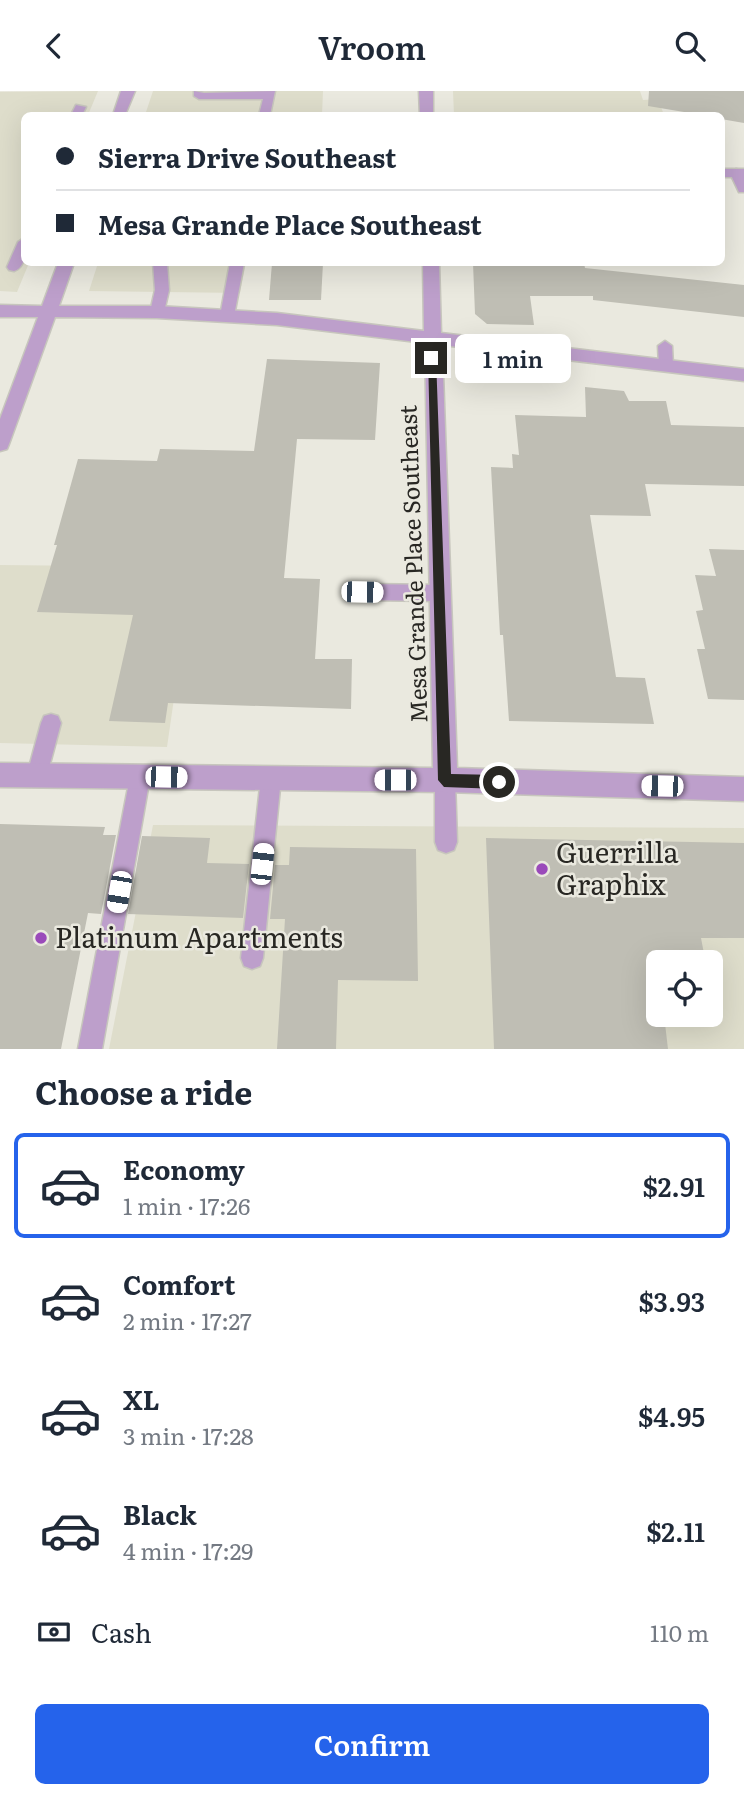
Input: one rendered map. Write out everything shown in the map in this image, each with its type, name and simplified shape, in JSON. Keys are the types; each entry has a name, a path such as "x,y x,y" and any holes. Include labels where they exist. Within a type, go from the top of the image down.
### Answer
{"street":[{"path":"120,112 128,91"},
{"path":"426,91 428,112"},
{"path":"0,444 65,266"},
{"name":"Mesa Grande Place Southeast","path":"431,266 444,780"},
{"path":"0,311 157,312 277,319 744,375"},
{"path":"0,775 444,780 744,789"}],"lane":[{"path":"199,91 199,96 269,94 266,112"},
{"path":"734,173 743,190"},
{"path":"14,267 21,249"},
{"path":"157,312 162,290 160,266"},
{"path":"227,316 236,266"},
{"path":"665,346 666,366"},
{"path":"362,592 439,593"},
{"path":"37,775 51,723"},
{"path":"90,1049 140,777"},
{"path":"252,958 271,778"},
{"path":"444,780 446,842"}],"shaded area":[{"path":"98,91 89,112 21,112 21,266 28,266 17,292 0,291 0,92"},
{"path":"153,91 323,91 322,112 146,112"},
{"path":"453,91 640,91 643,100 658,99 663,112 454,112"},
{"path":"97,266 245,266 240,293 89,291"},
{"path":"0,565 193,567 167,747 0,743"},
{"path":"153,825 744,828 744,1049 109,1049"}],"building":[{"path":"649,91 744,91 744,123 725,120 725,112 684,112 648,106"},
{"path":"272,266 323,266 321,300 269,300"},
{"path":"473,266 585,266 744,285 744,317 593,300 593,296 530,296 534,325 487,324 475,314"},
{"path":"267,359 380,363 375,440 297,439 284,578 320,579 315,659 352,659 351,709 168,703 165,723 109,721 133,615 37,612 78,459 157,461 160,449 254,451"},
{"path":"585,387 624,391 629,401 666,401 671,425 744,427 744,486 645,484 651,516 590,515 616,677 645,678 654,724 509,721 503,635 500,635 491,467 513,468 512,454 519,455 515,415 586,417"},
{"path":"709,549 744,550 744,700 708,699 697,649 705,649 696,611 703,610 695,575 716,576"},
{"name":"Platinum Apartments","path":"0,824 105,827 103,835 116,835 101,914 88,913 61,1049 0,1049"},
{"path":"142,836 210,838 207,863 249,864 243,918 128,914"},
{"path":"486,838 744,843 744,938 701,938 703,950 646,950 646,1027 665,1027 668,1049 494,1049"},
{"path":"290,847 416,849 418,981 338,980 336,1049 277,1049 285,919 270,919 275,865 289,865"}],"place":[{"name":"Guerrilla Graphix","path":"542,869"},
{"name":"Platinum Apartments","path":"41,938"}],"route":[{"path":"431,358 444,780 499,782"}]}
